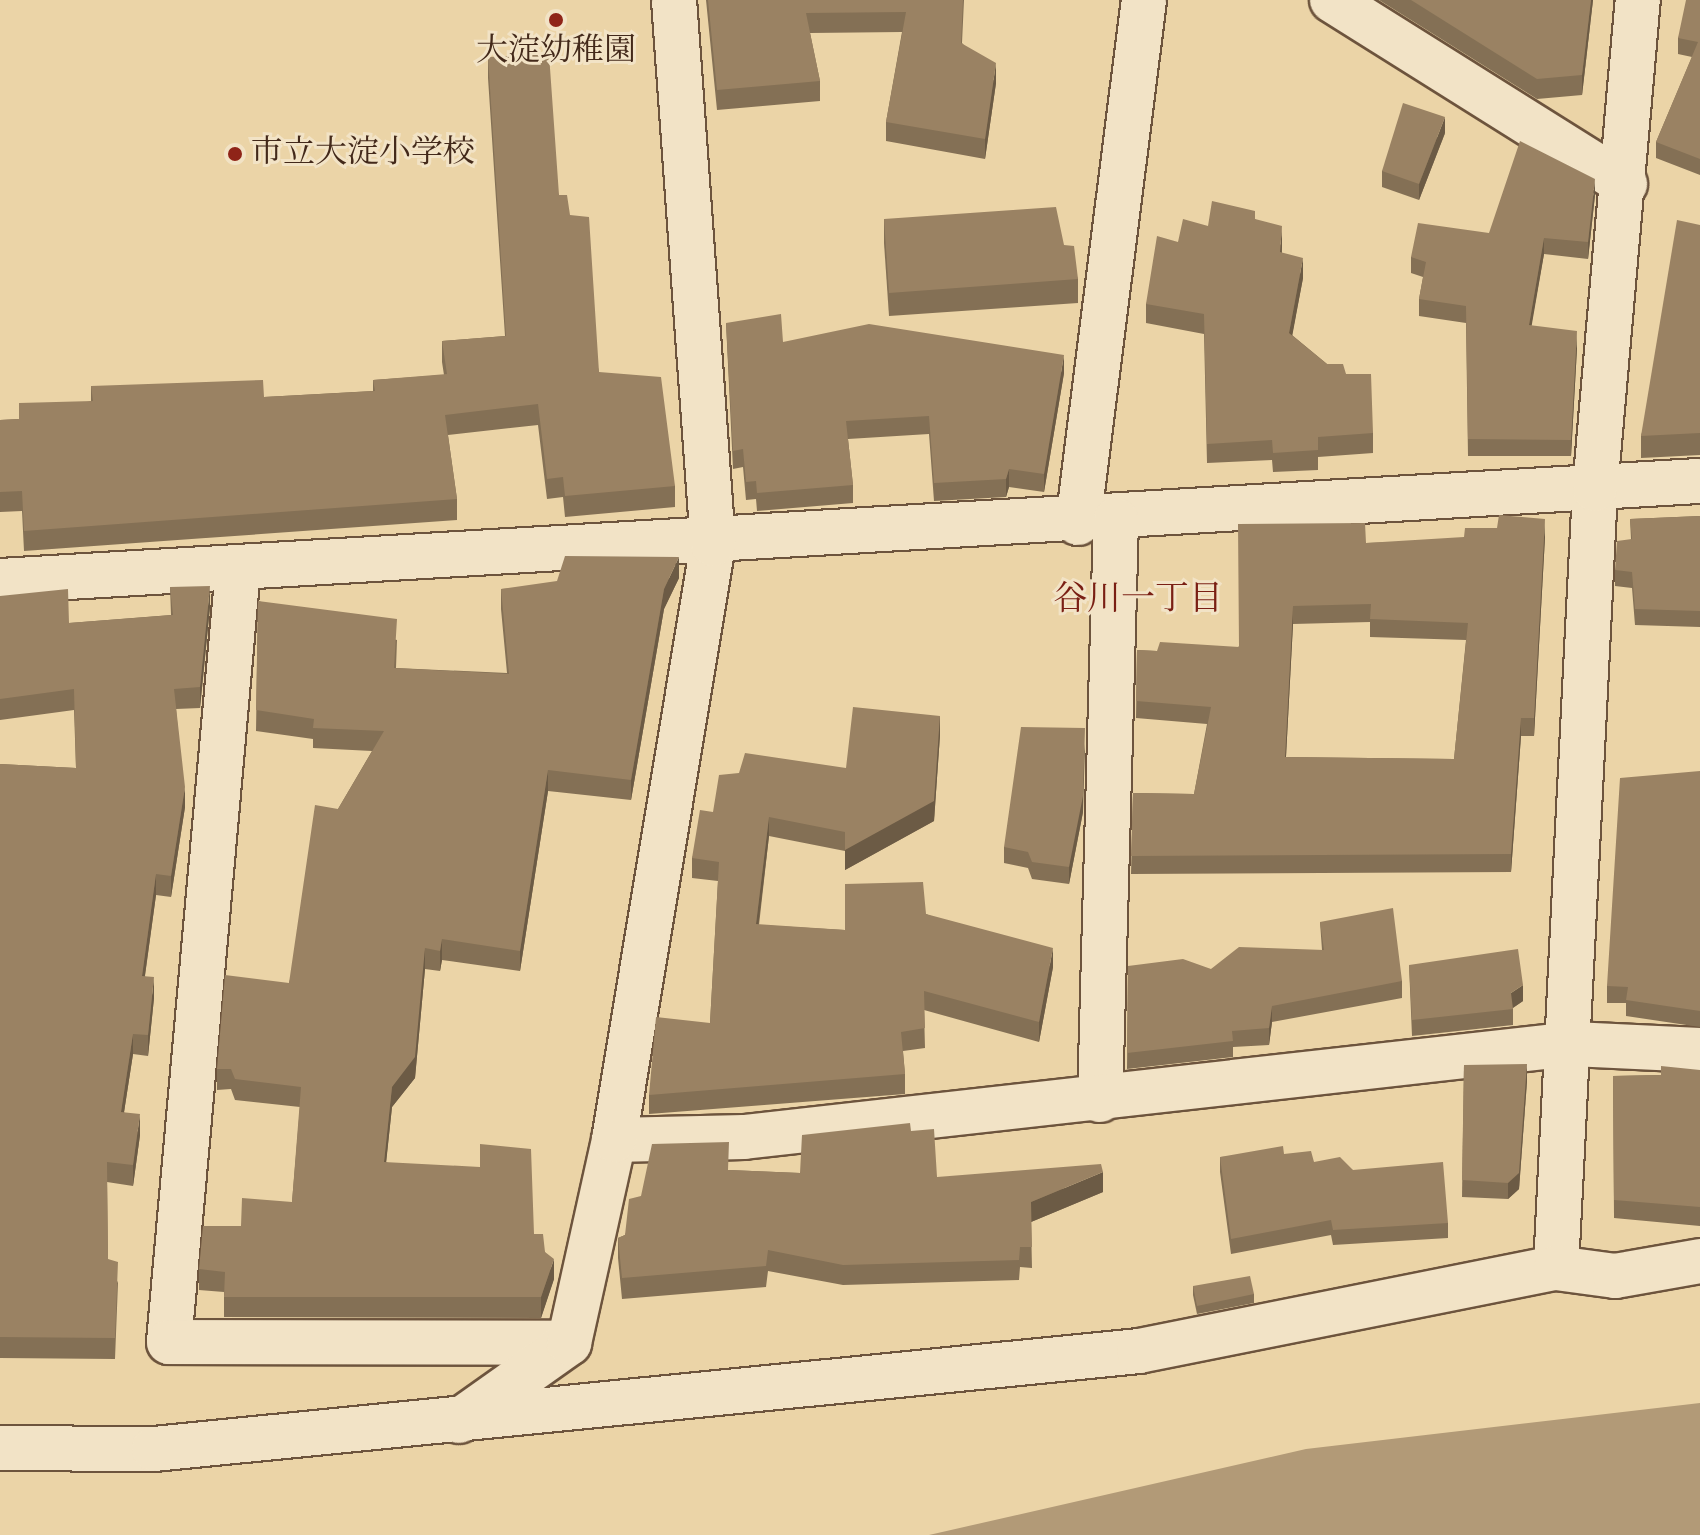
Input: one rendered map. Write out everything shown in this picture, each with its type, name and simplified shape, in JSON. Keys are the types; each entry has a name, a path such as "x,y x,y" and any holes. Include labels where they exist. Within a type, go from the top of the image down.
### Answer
{"street":[{"path":"457,1422 569,1343 614,1140 713,544 674,0"},
{"path":"1100,1100 1097,521 1144,0"},
{"path":"1332,0 1625,184"},
{"path":"1556,1268 1572,1044 1595,489 1625,184 1638,0"},
{"path":"0,581 713,544 1700,481"},
{"path":"238,569 169,1342 569,1343"},
{"path":"614,1140 744,1137 1100,1100 1572,1044 1700,1050"},
{"path":"0,1448 154,1449 457,1422 1139,1351 1556,1268 1615,1276 1700,1261"}],"shaded area":[{"path":"1700,1403 1700,1535 929,1535 1306,1449"}],"building":[{"path":"708,0 963,0 961,43 996,63 985,139 886,122 906,12 806,13 820,81 717,90"},
{"path":"1411,0 1591,0 1582,75 1537,79"},
{"path":"1686,0 1700,0 1700,159 1656,142 1698,42 1678,38"},
{"path":"549,54 559,195 567,195 570,215 589,217 599,372 661,377 675,486 565,496 563,477 547,479 538,404 445,415 457,499 24,531 22,491 0,492 0,420 19,419 19,403 93,401 91,386 263,380 264,397 375,391 373,380 447,374 442,341 506,336 488,57"},
{"path":"1403,103 1445,117 1419,184 1382,171"},
{"path":"1520,141 1595,179 1588,242 1544,238 1529,325 1577,331 1571,440 1468,439 1466,306 1419,299 1426,262 1411,257 1418,223 1489,233"},
{"path":"1212,201 1255,211 1255,219 1282,226 1280,252 1303,258 1289,333 1327,364 1343,364 1346,374 1371,374 1373,433 1318,437 1318,450 1273,453 1272,440 1207,444 1204,314 1146,304 1157,236 1178,242 1183,219 1208,226"},
{"path":"1056,207 1064,245 1074,246 1078,279 889,293 884,219"},
{"path":"1677,220 1700,225 1700,433 1641,436"},
{"path":"781,314 783,342 869,324 1064,355 1044,474 1009,469 1006,479 934,483 929,416 846,421 853,485 757,493 756,481 746,482 743,449 733,451 726,323"},
{"path":"1499,515 1545,519 1534,718 1521,718 1511,854 1131,856 1133,793 1194,794 1211,707 1136,701 1137,650 1157,651 1160,642 1239,647 1238,524 1365,523 1366,543 1464,537 1465,528 1497,528","holes":["1371,604 1370,619 1468,623 1454,759 1285,757 1293,606"]},
{"path":"1700,516 1700,611 1635,609 1632,572 1615,570 1617,541 1632,539 1630,519"},
{"path":"565,556 679,557 664,589 631,780 548,770 520,951 442,939 440,951 425,948 415,1057 392,1087 384,1162 480,1167 480,1144 531,1149 534,1234 543,1234 545,1252 554,1259 541,1297 224,1297 225,1272 199,1269 203,1226 241,1226 242,1198 292,1202 301,1087 235,1079 231,1069 217,1069 225,975 289,983 315,805 338,809 384,731 313,728 314,719 256,710 258,601 397,619 394,668 509,674 501,589 557,581"},
{"path":"210,586 200,687 174,689 185,787 171,876 156,874 142,976 154,977 148,1035 133,1034 121,1112 140,1114 133,1165 107,1162 108,1259 118,1262 115,1338 0,1337 0,764 76,768 74,689 0,699 0,596 68,589 69,623 173,615 170,587"},
{"path":"853,707 940,716 934,801 845,850 845,832 769,817 756,924 845,930 845,884 923,882 926,914 1053,948 1039,1022 924,991 925,1028 901,1032 905,1074 649,1095 656,1017 710,1023 719,862 692,858 700,810 713,812 719,775 739,773 745,753 846,768"},
{"path":"1021,727 1085,728 1083,796 1069,867 1032,862 1028,852 1004,847"},
{"path":"1700,771 1700,1011 1626,1000 1628,987 1607,986 1620,778"},
{"path":"1393,908 1402,981 1272,1006 1269,1028 1232,1031 1233,1041 1127,1053 1128,966 1183,959 1211,969 1239,947 1324,950 1320,922"},
{"path":"1518,949 1523,985 1511,993 1513,1009 1412,1020 1409,965"},
{"path":"1527,1064 1519,1173 1508,1183 1462,1180 1464,1065"},
{"path":"1661,1066 1700,1070 1700,1207 1614,1200 1613,1076 1661,1075"},
{"path":"910,1123 911,1131 934,1129 937,1177 1101,1164 1103,1172 1031,1202 1032,1247 1020,1247 1019,1260 843,1265 768,1250 766,1266 622,1278 618,1238 625,1235 629,1199 641,1196 652,1144 729,1142 728,1170 800,1173 802,1135"},
{"path":"1283,1146 1284,1154 1311,1151 1314,1162 1340,1157 1353,1170 1443,1162 1448,1223 1333,1230 1331,1220 1231,1239 1220,1157"},
{"path":"1250,1276 1254,1294 1197,1306 1193,1286"}],"place":[{"name":"大淀幼稚園","path":"556,20"},
{"name":"市立大淀小学校","path":"235,154"}],"district":[{"name":"谷川一丁目","path":"1138,601"}]}
